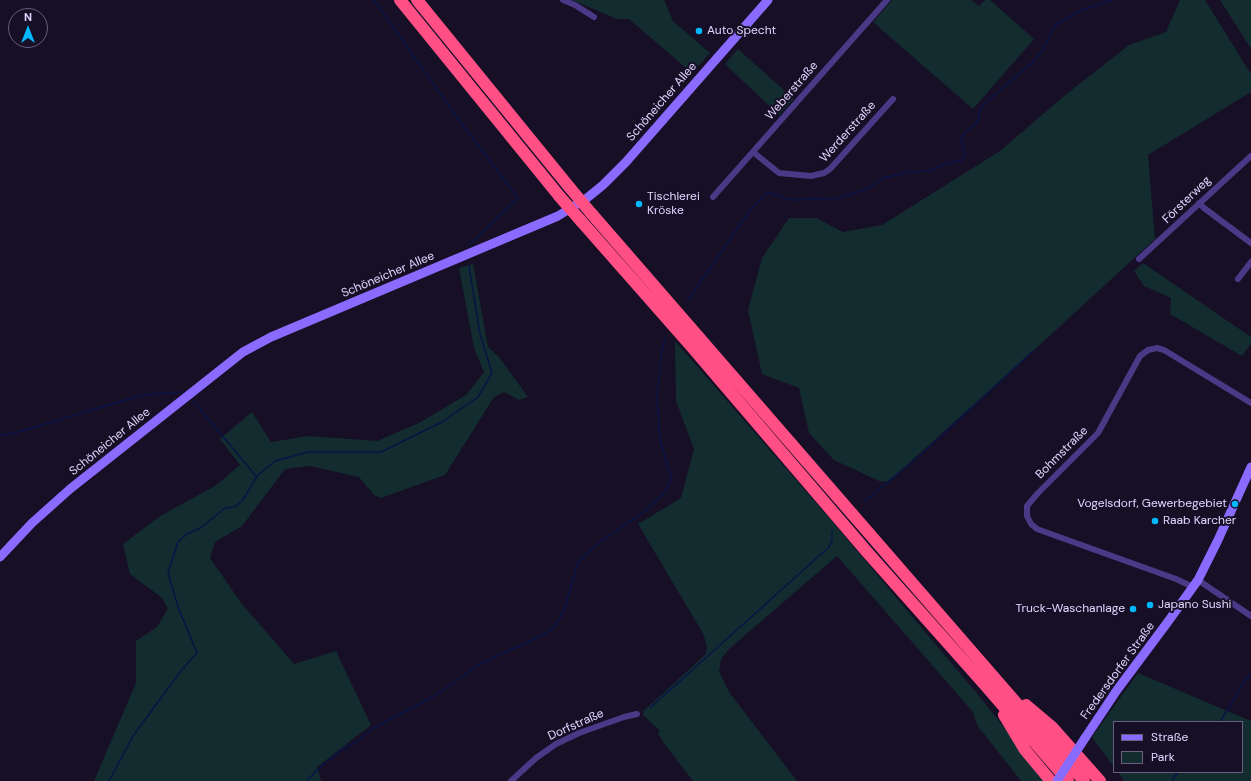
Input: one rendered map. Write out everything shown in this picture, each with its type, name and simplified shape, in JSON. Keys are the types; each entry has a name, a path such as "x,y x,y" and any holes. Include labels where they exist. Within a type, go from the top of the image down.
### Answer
{"highway":[{"path":"400,0 581,221 696,352 867,552 1084,781"},
{"path":"417,0 570,188 989,681 1068,781"},
{"path":"989,681 1025,750 1051,781"},
{"path":"989,681 1052,727 1100,781"}],"street":[{"path":"563,0 594,16"},
{"name":"Schöneicher Allee","path":"0,558 32,523 70,489 243,352 271,337 558,216 587,198 626,162 768,0"},
{"name":"Weberstraße","path":"713,197 886,0"},
{"name":"Werderstraße","path":"753,152 779,173 811,176 824,173 830,169 893,99"},
{"name":"Försterweg","path":"1139,259 1251,156"},
{"path":"1199,203 1251,243"},
{"path":"1238,279 1251,262"},
{"name":"Bohmstraße","path":"1251,403 1164,350 1157,348 1148,350 1140,356 1098,433 1034,497 1027,506 1027,516 1031,524 1037,529 1176,579 1195,584 1251,616"},
{"name":"Fredersdorfer Straße","path":"1056,781 1118,690 1195,584 1218,540 1251,467"},
{"name":"Dorfstraße","path":"511,781 536,758 556,744 578,733 624,717 638,714"}],"green space":[{"path":"572,0 664,0 673,21 710,53 692,73 629,19 617,19"},
{"path":"892,0 971,0 979,6 985,0 990,0 1034,39 973,109 873,22"},
{"path":"1180,0 1205,0 1251,74 1251,92 1148,155 1155,239 888,482 879,481 834,460 809,433 799,388 762,374 748,310 762,258 789,218 816,218 843,232 882,225 1000,151 1064,96 1129,45 1166,32"},
{"path":"1220,0 1251,0 1251,49"},
{"path":"738,49 794,99 779,115 725,64"},
{"path":"1143,263 1251,337 1251,343 1242,356 1170,314 1171,298 1144,286 1134,271"},
{"path":"473,264 488,347 499,357 528,397 519,400 504,392 494,397 445,475 381,498 374,495 359,477 310,466 285,469 242,526 215,542 210,558 242,604 294,664 336,651 371,725 317,767 321,781 94,781 136,683 136,641 157,627 168,608 161,597 130,574 123,544 160,516 215,486 240,465 220,439 252,412 271,442 308,436 377,441 419,423 466,395 484,372 474,348 459,268"},
{"path":"675,341 830,519 980,697 1046,781 1021,781 977,725 973,712 837,556 729,649 721,659 719,671 729,692 797,781 693,781 658,734 660,731 643,715 644,711 648,707 706,654 707,648 701,630 638,524 681,498 694,449 676,401"},
{"path":"1138,673 1251,721 1251,781 1124,781 1119,773 1243,773 1243,721 1113,721 1113,766 1092,737"}],"waterway":[{"path":"374,0 456,116 518,198 469,245"},
{"path":"687,302 750,210 767,192 790,200 839,198 872,186 883,178 910,172 928,171 945,164 963,160 965,155 961,139 964,133 975,125 982,106 1034,61 1042,51 1057,24 1079,11 1112,0"},
{"path":"109,781 133,736 180,672 197,653 178,607 168,573 178,542 187,534 202,527 225,508 235,507 243,500 257,476 275,461 308,452 381,452 442,422 478,397 492,373 480,334 469,266"},
{"path":"307,781 316,771 341,750 356,742 372,729 436,695 480,664 545,634 554,627 565,607 578,562 600,542 645,511 665,492 671,476 660,440 657,397 662,350 665,338"},
{"path":"864,502 924,452 1033,351"},
{"path":"0,435 15,433 142,395 182,392"},
{"path":"193,401 256,476"},
{"path":"650,708 829,547 832,541 832,531"},
{"path":"1221,721 1251,673"},
{"path":"1172,781 1177,773"}],"place":[{"name":"Auto Specht","path":"699,31"},
{"name":"Tischlerei Kröske","path":"639,204"},
{"name":"Vogelsdorf, Gewerbegebiet","path":"1235,504"},
{"name":"Raab Karcher","path":"1155,521"},
{"name":"Japano Sushi","path":"1150,605"},
{"name":"Truck-Waschanlage","path":"1133,609"}]}
